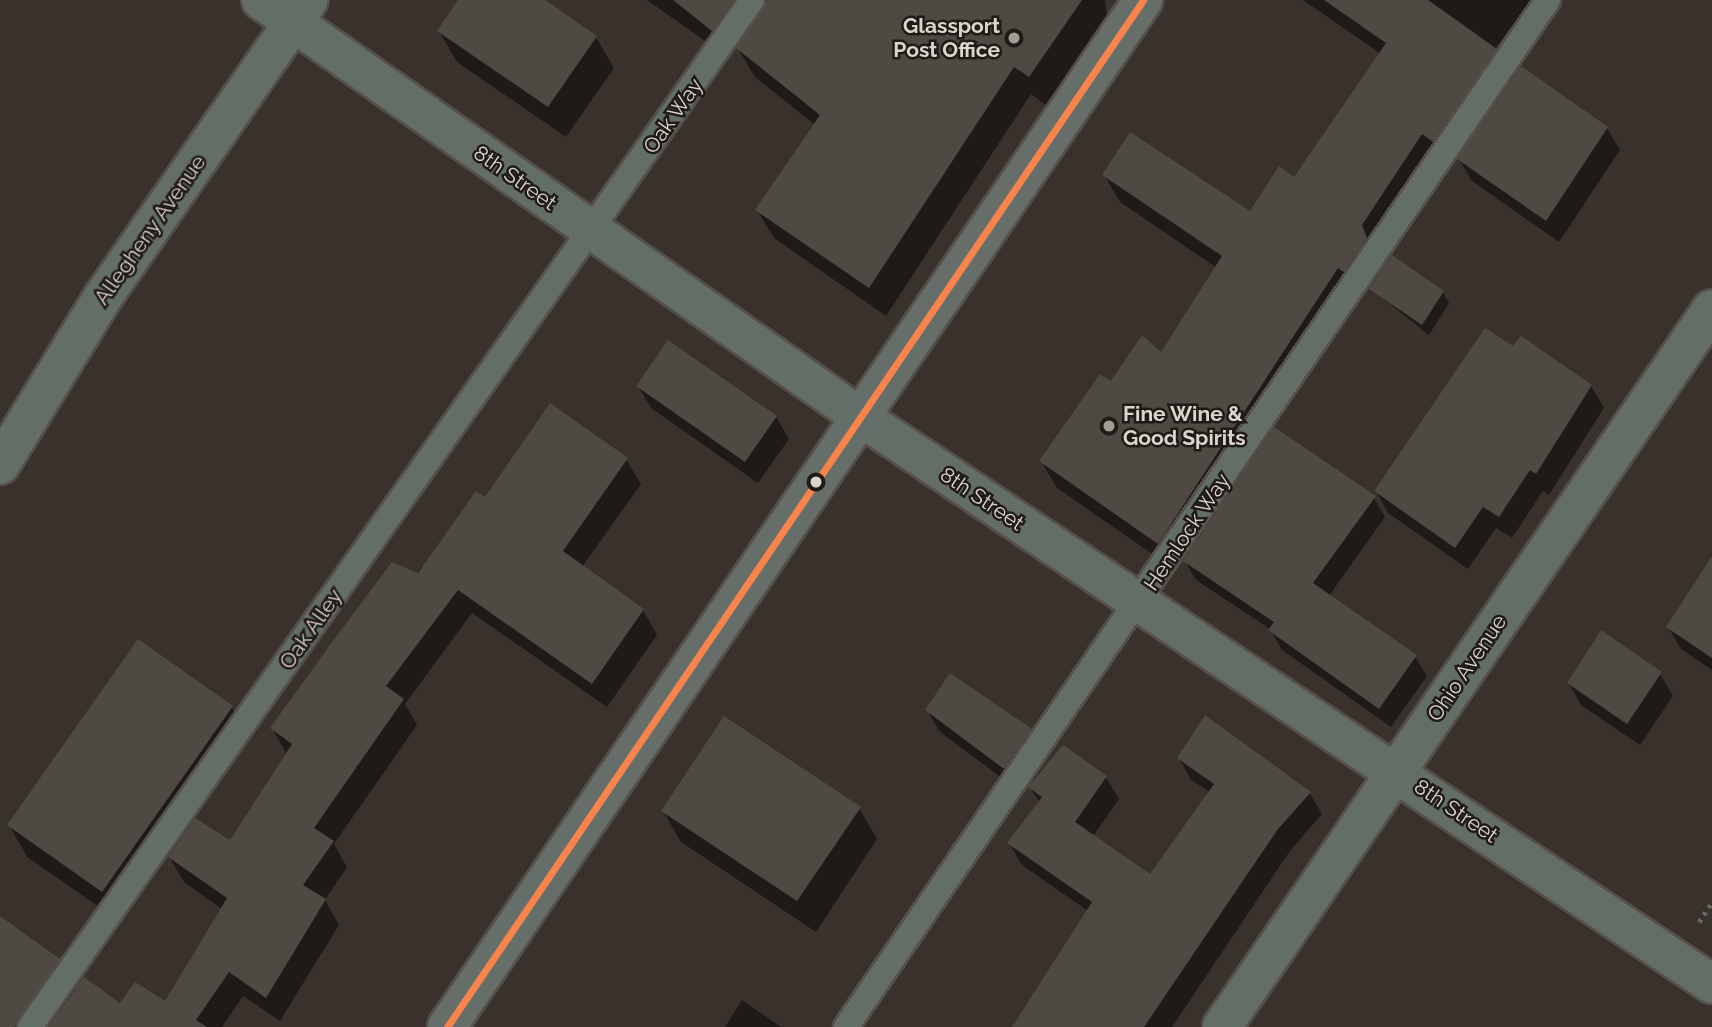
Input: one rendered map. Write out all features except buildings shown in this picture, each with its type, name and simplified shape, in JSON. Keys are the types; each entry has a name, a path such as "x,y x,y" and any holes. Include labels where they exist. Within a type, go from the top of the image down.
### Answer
{"main road":[{"path":"447,1027 1143,0"}],"street":[{"name":"8th Street","path":"261,0 301,11 593,232 862,418 1138,604 1396,771 1712,984"},
{"name":"Allegheny Avenue","path":"0,465 103,297 301,11"},
{"name":"Ohio Avenue","path":"1222,1027 1712,309"}],"lane":[{"name":"Oak Way","path":"593,232 752,0"},
{"name":"Hemlock Way","path":"846,1027 1138,604 1548,0"},
{"name":"Oak Alley","path":"30,1027 593,232"}],"transit line":[{"path":"447,1027 1143,0"}],"place":[{"name":"Glassport Post Office","path":"1014,38"},
{"name":"Fine Wine & Good Spirits","path":"1109,426"}]}
